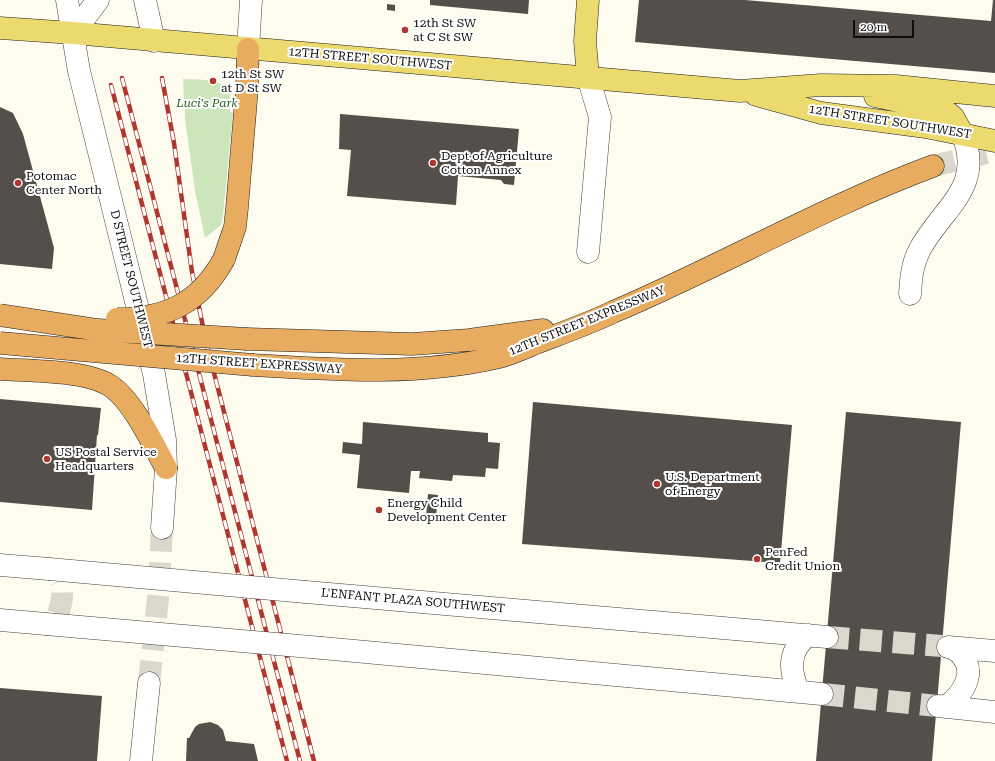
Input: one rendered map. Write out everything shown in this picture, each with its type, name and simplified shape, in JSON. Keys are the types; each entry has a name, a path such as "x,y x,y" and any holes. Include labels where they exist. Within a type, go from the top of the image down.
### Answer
{"highway":[{"path":"0,314 119,319 148,317 174,310 194,298 216,275 224,259 235,227 247,88 248,49"},
{"name":"12TH STREET EXPRESSWAY","path":"0,343 253,365 361,370 436,366 500,357 587,324 687,280 855,197 932,166"},
{"path":"0,314 98,330 247,338 412,344 498,337 587,324"},
{"path":"0,369 75,375 100,380 110,386 128,404 145,430 166,468"}],"main road":[{"path":"588,0 584,41 588,77"},
{"name":"12TH STREET SOUTHWEST","path":"0,28 73,33 740,91 821,85 896,86 995,96"},
{"path":"821,85 903,102 934,106 946,111 953,117 962,133"},
{"name":"12TH STREET SOUTHWEST","path":"740,91 821,113 962,133 995,141"}],"street":[{"name":"D STREET SOUTHWEST","path":"67,0 81,78 154,374 165,440 166,468 162,528"},
{"path":"73,33 98,0"},
{"path":"145,0 154,41"},
{"path":"248,49 251,0"},
{"path":"588,77 600,117 588,252"},
{"path":"910,294 912,268 919,250 957,198 966,179 970,160 962,133"},
{"name":"L'ENFANT PLAZA SOUTHWEST","path":"0,565 818,636 795,649 791,661 793,680 799,692"},
{"path":"0,620 822,694"},
{"path":"995,651 947,647 962,653 967,662 968,670 964,690 957,699 941,706 995,712"},
{"path":"142,761 149,683"}],"green space":[{"name":"Luci's Park","path":"183,79 220,83 230,90 230,112 233,113 223,215 221,225 205,238 195,191 185,119"}],"building":[{"path":"430,0 529,0 528,14 430,5"},
{"path":"639,0 745,0 991,21 993,0 995,0 995,73 635,42"},
{"path":"387,4 395,5 395,11 387,10"},
{"name":"Potomac Center North","path":"0,107 13,113 23,134 54,248 52,269 0,264"},
{"name":"Dept of Agriculture Cotton Annex","path":"340,114 519,129 514,185 504,184 501,180 458,176 456,205 347,196 351,150 339,149"},
{"path":"946,160 954,161 952,173 944,172"},
{"name":"US Postal Service Headquarters","path":"0,399 101,408 97,435 92,510 0,502"},
{"name":"U.S. Department of Energy","path":"533,402 792,425 780,563 522,544"},
{"path":"846,412 961,422 932,761 816,761"},
{"path":"363,422 488,433 488,442 500,443 498,469 486,468 485,477 453,475 452,481 419,478 420,471 411,471 409,493 357,488 360,455 342,453 343,442 362,444"},
{"path":"428,494 438,495 436,517 426,516"},
{"path":"0,688 102,696 97,761 0,761"},
{"path":"210,722 218,725 223,730 226,741 254,744 258,761 186,761 187,738 189,738 195,727 199,724"}],"tunnel":[{"path":"933,166 995,151"},
{"path":"149,683 159,589 162,528"},
{"path":"58,614 62,598 60,581"},
{"path":"827,637 942,646"},
{"path":"822,694 937,706"}],"railway":[{"path":"122,78 300,761"},
{"path":"162,78 174,143 192,272 206,342 314,761"},
{"path":"111,85 287,761"}],"place":[{"name":"12th St SW at C St SW","path":"405,30"},
{"name":"12th St SW at D St SW","path":"213,81"},
{"name":"Dept of Agriculture Cotton Annex","path":"433,163"},
{"name":"Potomac Center North","path":"18,183"},
{"name":"US Postal Service Headquarters","path":"47,459"},
{"name":"U.S. Department of Energy","path":"657,484"},
{"name":"Energy Child Development Center","path":"379,510"},
{"name":"PenFed Credit Union","path":"757,559"}]}
